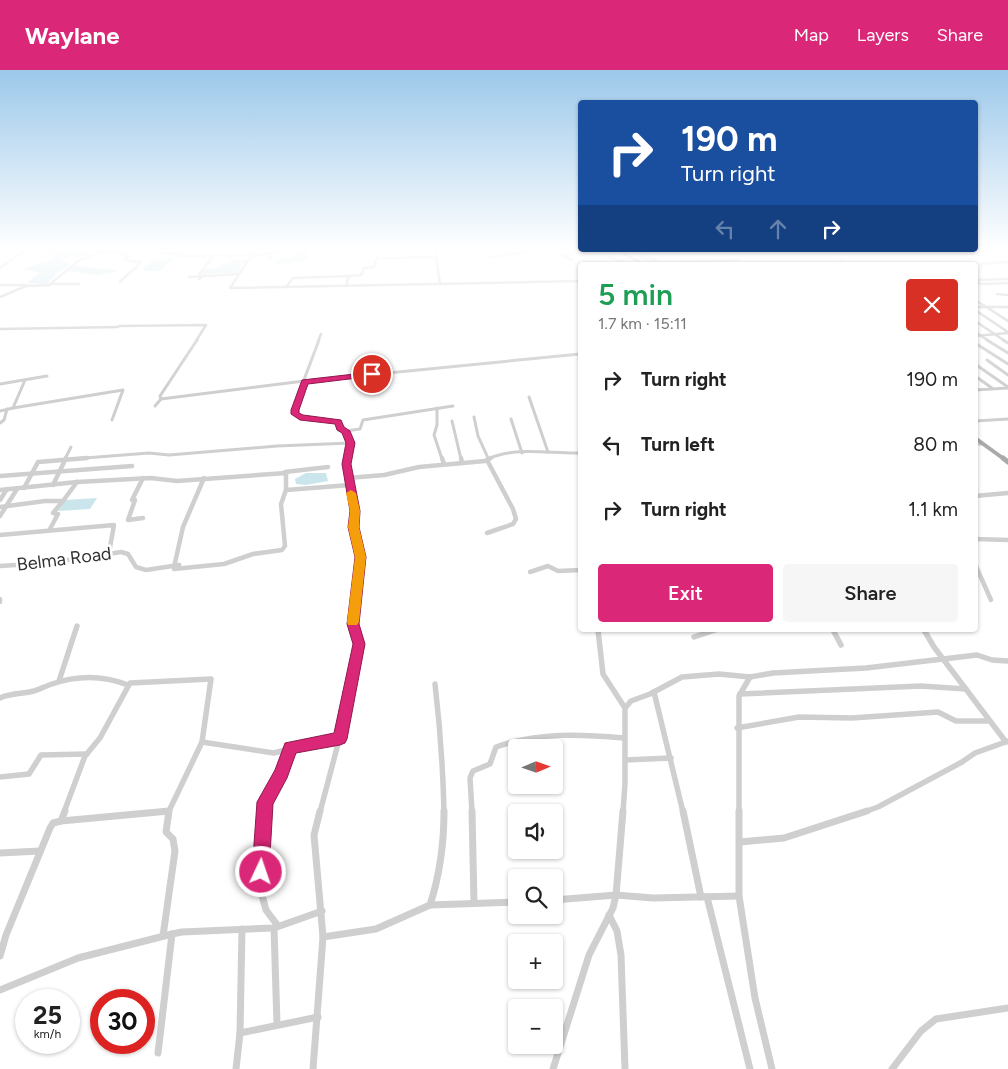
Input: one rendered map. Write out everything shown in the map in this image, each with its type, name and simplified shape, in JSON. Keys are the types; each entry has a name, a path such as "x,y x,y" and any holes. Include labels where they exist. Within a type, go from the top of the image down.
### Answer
{"main road":[{"path":"978,440 1008,462"}],"street":[{"path":"978,302 1008,321"},
{"path":"978,308 1002,307 1008,309"},
{"path":"978,311 1008,333"},
{"path":"978,323 1008,343"},
{"path":"0,329 206,325 155,406"},
{"path":"980,335 1008,333"},
{"path":"321,334 297,401 295,414 300,418 338,422 340,428 346,431 360,429 364,420 368,419 453,406"},
{"path":"980,335 1008,353"},
{"path":"978,345 1008,364"},
{"path":"160,399 304,382 578,354"},
{"path":"987,360 1008,375"},
{"path":"978,366 1008,387"},
{"path":"0,384 47,376"},
{"path":"978,378 993,389"},
{"path":"13,408 26,380"},
{"path":"978,390 1008,387"},
{"path":"0,411 123,390 112,420"},
{"path":"529,397 548,452"},
{"path":"437,408 437,425 434,435 444,464"},
{"path":"0,423 4,420 7,409"},
{"path":"474,417 478,436 516,519 513,524 487,533"},
{"path":"978,422 1008,418"},
{"path":"510,419 522,453"},
{"path":"452,420 462,463"},
{"path":"313,1069 323,937 314,835 340,739 359,644 353,624 360,557 354,527 355,511 348,478 347,464 351,443 346,431"},
{"path":"24,488 38,462 149,453 169,455 277,446 351,443"},
{"path":"978,444 983,444"},
{"path":"53,486 71,447"},
{"path":"348,478 384,475 420,467 462,463 522,453 578,452"},
{"path":"0,476 132,466"},
{"path":"0,490 77,482 143,478 177,481 328,467"},
{"path":"179,565 174,569 224,564 253,554 282,550 285,546 281,504 286,490 288,475 285,472"},
{"path":"143,478 132,500 136,500 128,520 144,518"},
{"path":"179,565 174,568 178,541 191,505 204,478"},
{"path":"50,529 58,514 52,513 77,482"},
{"path":"286,490 350,485"},
{"path":"0,516 8,506 17,488"},
{"path":"0,500 7,489"},
{"path":"978,496 1008,493"},
{"path":"0,507 45,501 63,501"},
{"path":"0,535 50,529 114,525 109,553"},
{"path":"978,539 1008,540"},
{"name":"Belma Road","path":"0,566 48,563 121,552 128,554 136,567 146,570 179,565"},
{"path":"530,572 548,566 558,571 578,570"},
{"path":"978,571 991,600"},
{"path":"59,681 77,626"},
{"path":"553,1069 589,955 609,915 616,895 626,783 625,708 603,674 598,632"},
{"path":"694,637 709,632"},
{"path":"834,632 841,646"},
{"path":"740,842 784,838 878,807 962,762 975,753 1007,742 988,721 925,632"},
{"path":"625,708 631,701 654,692 682,676 719,674 750,678 773,673 866,668 981,654 992,660 1008,661"},
{"path":"0,698 16,692 30,692 59,681 80,676 116,680 128,685"},
{"path":"750,678 740,694 737,728 740,896 755,998 772,1069"},
{"path":"61,821 87,754 100,738 128,685 132,683 211,680 202,742 169,811 166,832 173,839 174,851 163,936"},
{"path":"430,906 439,877 444,833 443,767 440,752 439,717 435,684"},
{"path":"740,694 922,686 966,689"},
{"path":"654,692 704,897 750,1069"},
{"path":"737,728 799,717 852,718 938,712 956,721 988,721"},
{"path":"474,903 474,828 470,778 473,771 490,765 494,759 496,747 508,742 572,734 624,738"},
{"path":"202,742 274,753 290,748 340,739"},
{"path":"277,1024 276,927 263,906 260,884 263,810 265,802 281,773 290,748"},
{"path":"0,778 28,774 41,755 87,754"},
{"path":"625,760 671,758"},
{"path":"0,956 6,935 52,824 61,821 169,811"},
{"path":"0,853 40,851"},
{"path":"563,899 616,895 653,898 740,896"},
{"path":"323,937 376,929 430,906 508,902"},
{"path":"0,990 20,984 79,958 144,943 163,936 276,927 322,911"},
{"path":"609,915 617,931 620,955 625,1069"},
{"path":"236,1069 240,1033 242,929"},
{"path":"158,1053 172,934"},
{"path":"892,1069 920,1031 936,1019 1008,1008"},
{"path":"240,1033 318,1017"}],"water":[{"path":"306,473 326,473 328,481 306,485 296,484 295,479"},
{"path":"97,498 90,509 58,511 66,500"}],"slow traffic":[{"path":"351,493 355,511 354,527 359,544 360,557 353,622"}],"route":[{"path":"261,872 263,810 265,802 281,773 290,748 340,739 359,644 353,624 360,557 359,544 354,527 355,511 348,478 347,464 351,443 346,431 340,428 338,422 300,418 295,414 295,410 304,382 372,374"}]}
